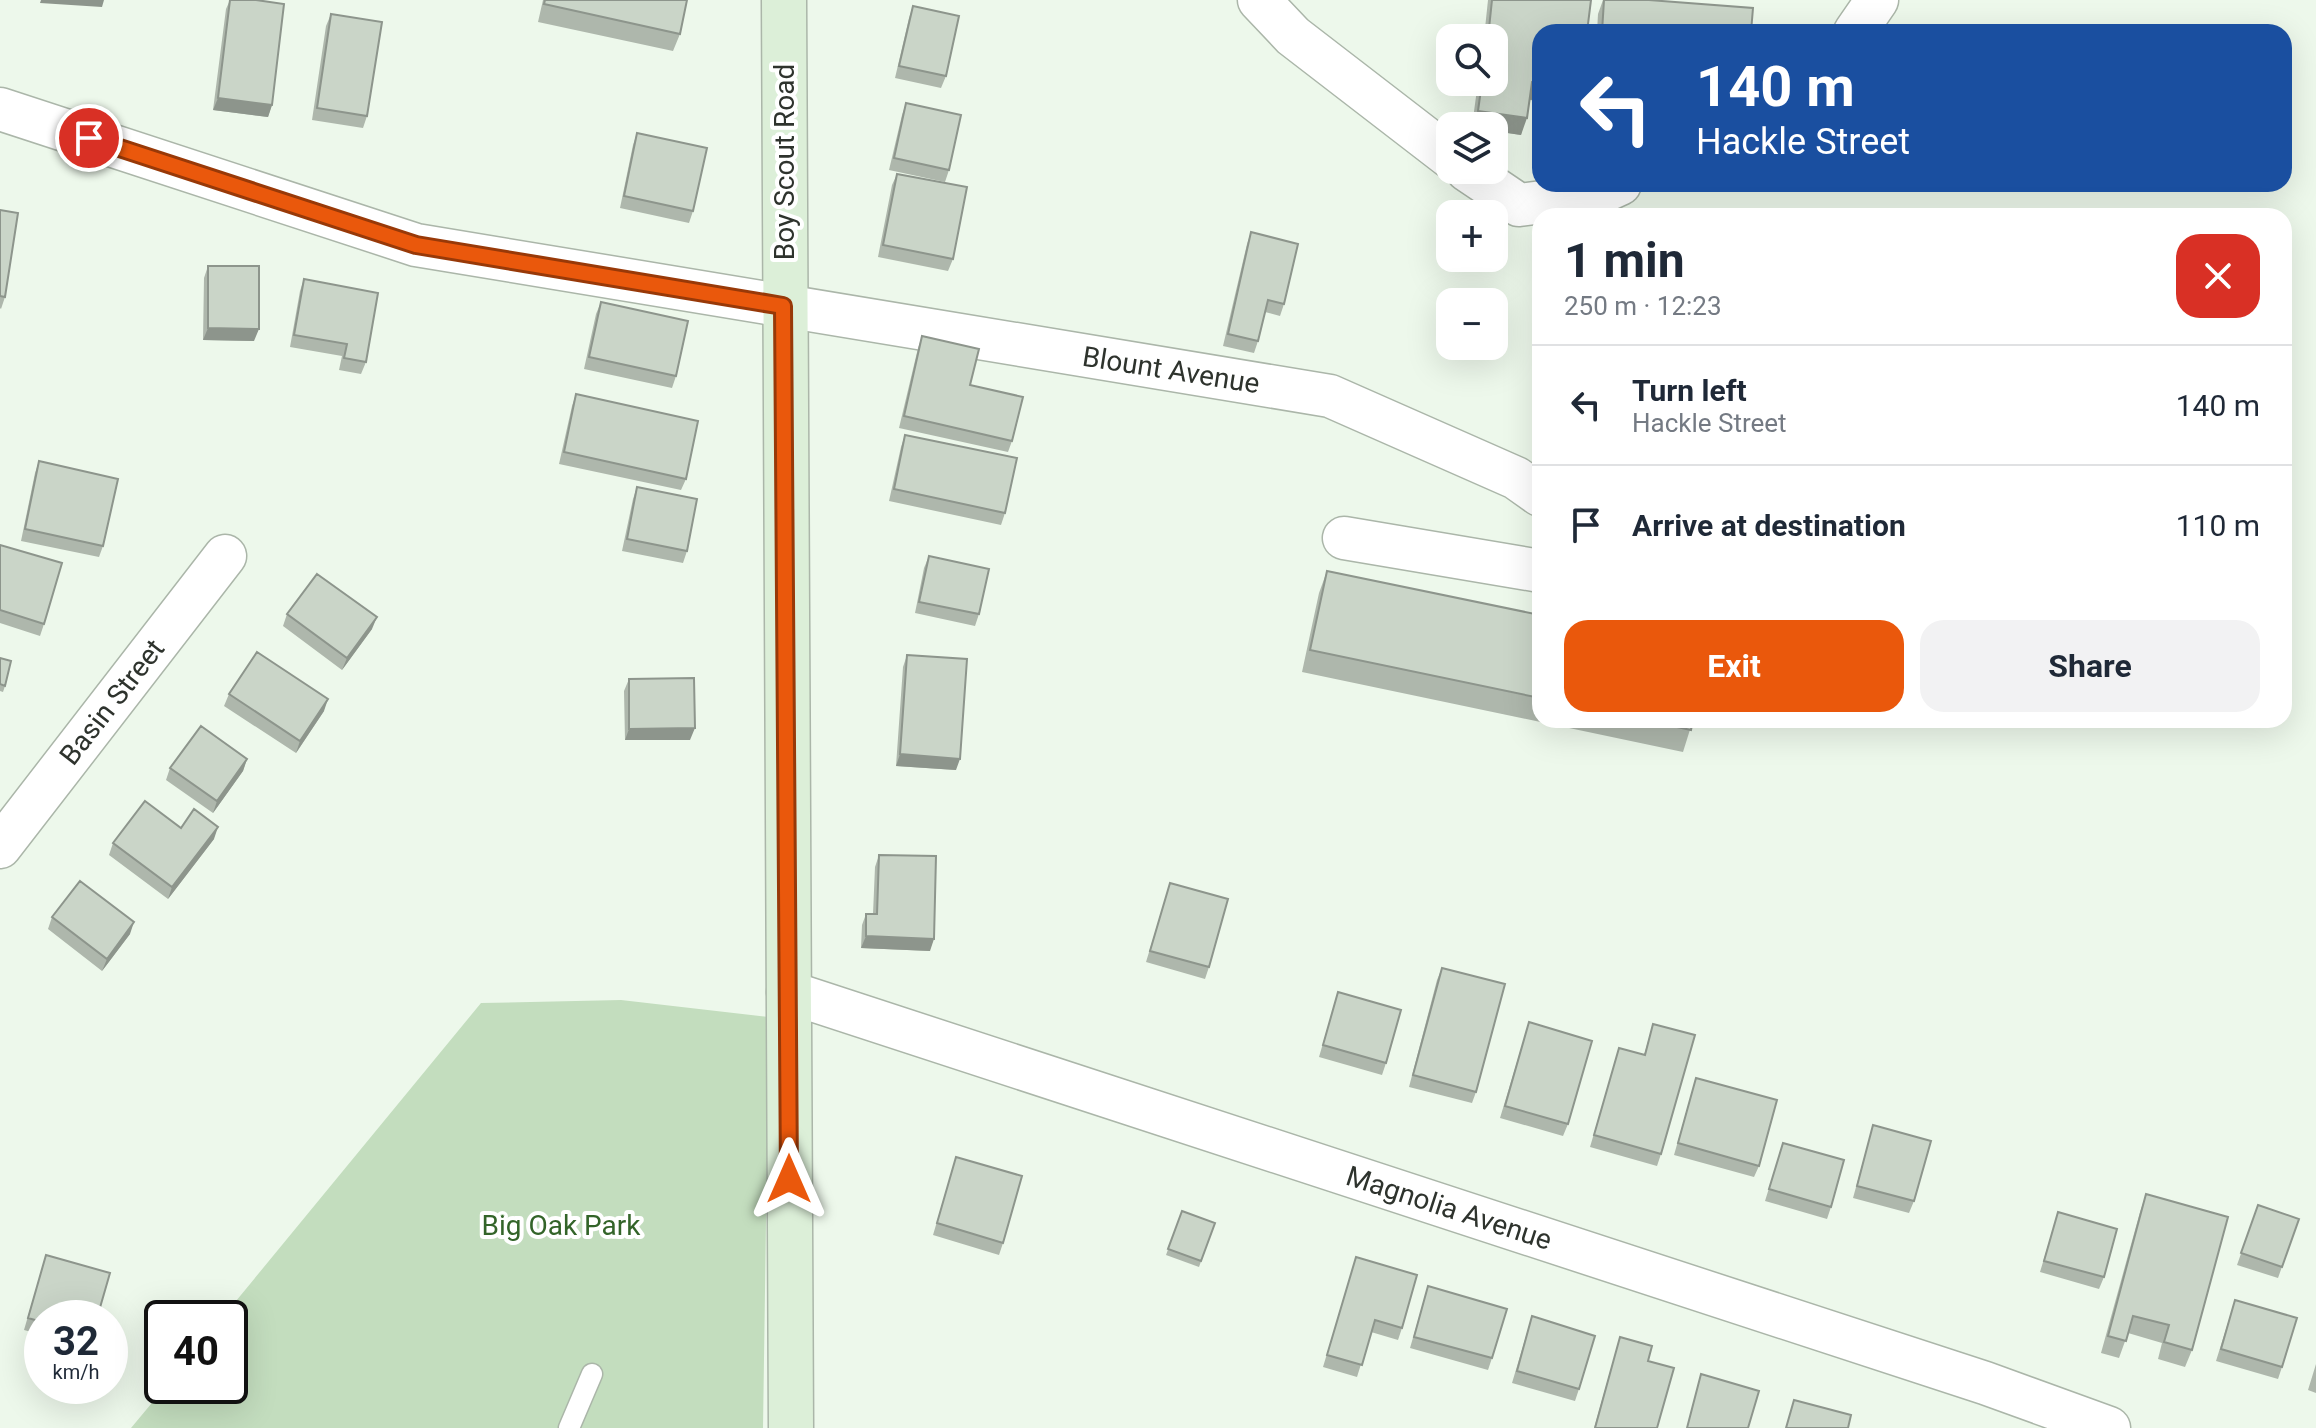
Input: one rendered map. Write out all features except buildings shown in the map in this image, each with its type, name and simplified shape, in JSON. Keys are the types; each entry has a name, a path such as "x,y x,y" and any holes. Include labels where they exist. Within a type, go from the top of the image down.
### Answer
{"street":[{"name":"Boy Scout Road","path":"784,0 783,306 791,1428"},
{"path":"1259,0 1293,36 1436,146"},
{"path":"1860,24 1877,0"},
{"name":"Blount Avenue","path":"0,109 416,245 1330,396 1516,478 1532,489"},
{"path":"1488,184 1519,205 1603,192"},
{"path":"1344,538 1532,570"},
{"name":"Basin Street","path":"0,847 225,556"},
{"name":"Magnolia Avenue","path":"788,992 1985,1383 2109,1428"}],"lane":[{"path":"569,1428 592,1374"}],"green space":[{"name":"Big Oak Park","path":"621,1000 769,1017 763,1428 131,1428 151,1404 248,1404 248,1300 237,1300 481,1003"}],"route":[{"path":"89,138 416,245 783,306 789,1179"}]}
